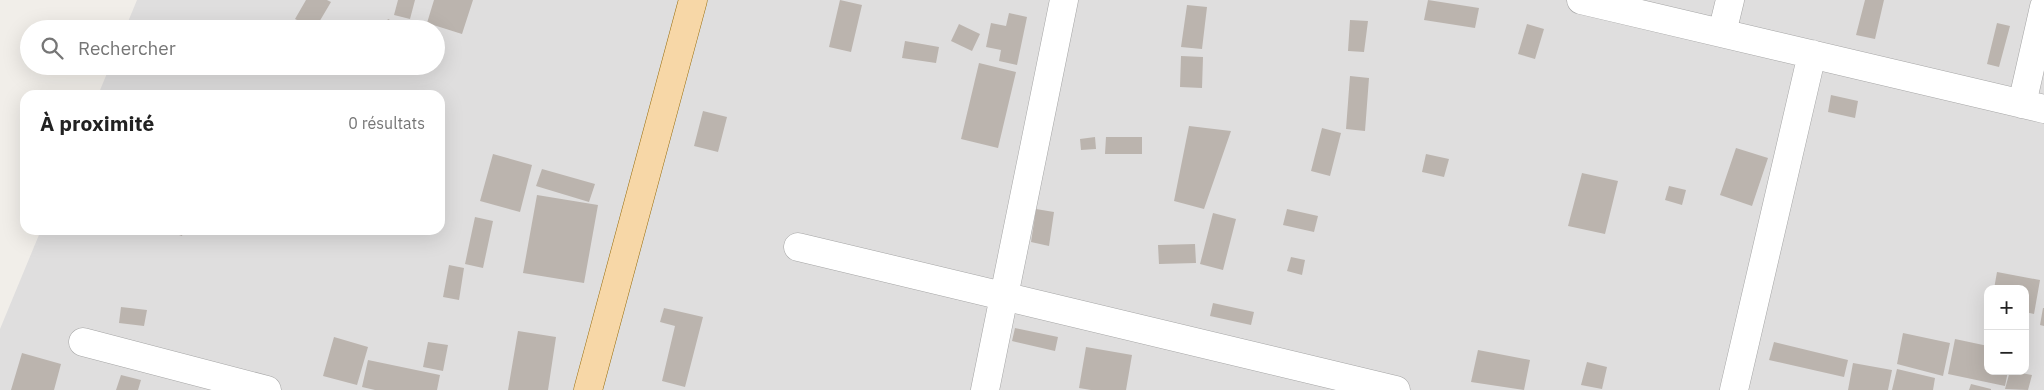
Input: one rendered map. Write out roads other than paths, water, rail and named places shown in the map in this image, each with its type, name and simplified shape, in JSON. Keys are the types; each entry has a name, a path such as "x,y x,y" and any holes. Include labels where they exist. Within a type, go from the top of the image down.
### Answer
{"main road":[{"path":"588,390 692,0"}],"street":[{"path":"985,390 1064,0"},
{"path":"1581,0 2033,106 2044,7"},
{"path":"1722,33 1730,0"},
{"path":"1734,390 1812,54"},
{"path":"798,247 1396,390"},
{"path":"83,342 267,390"}]}
